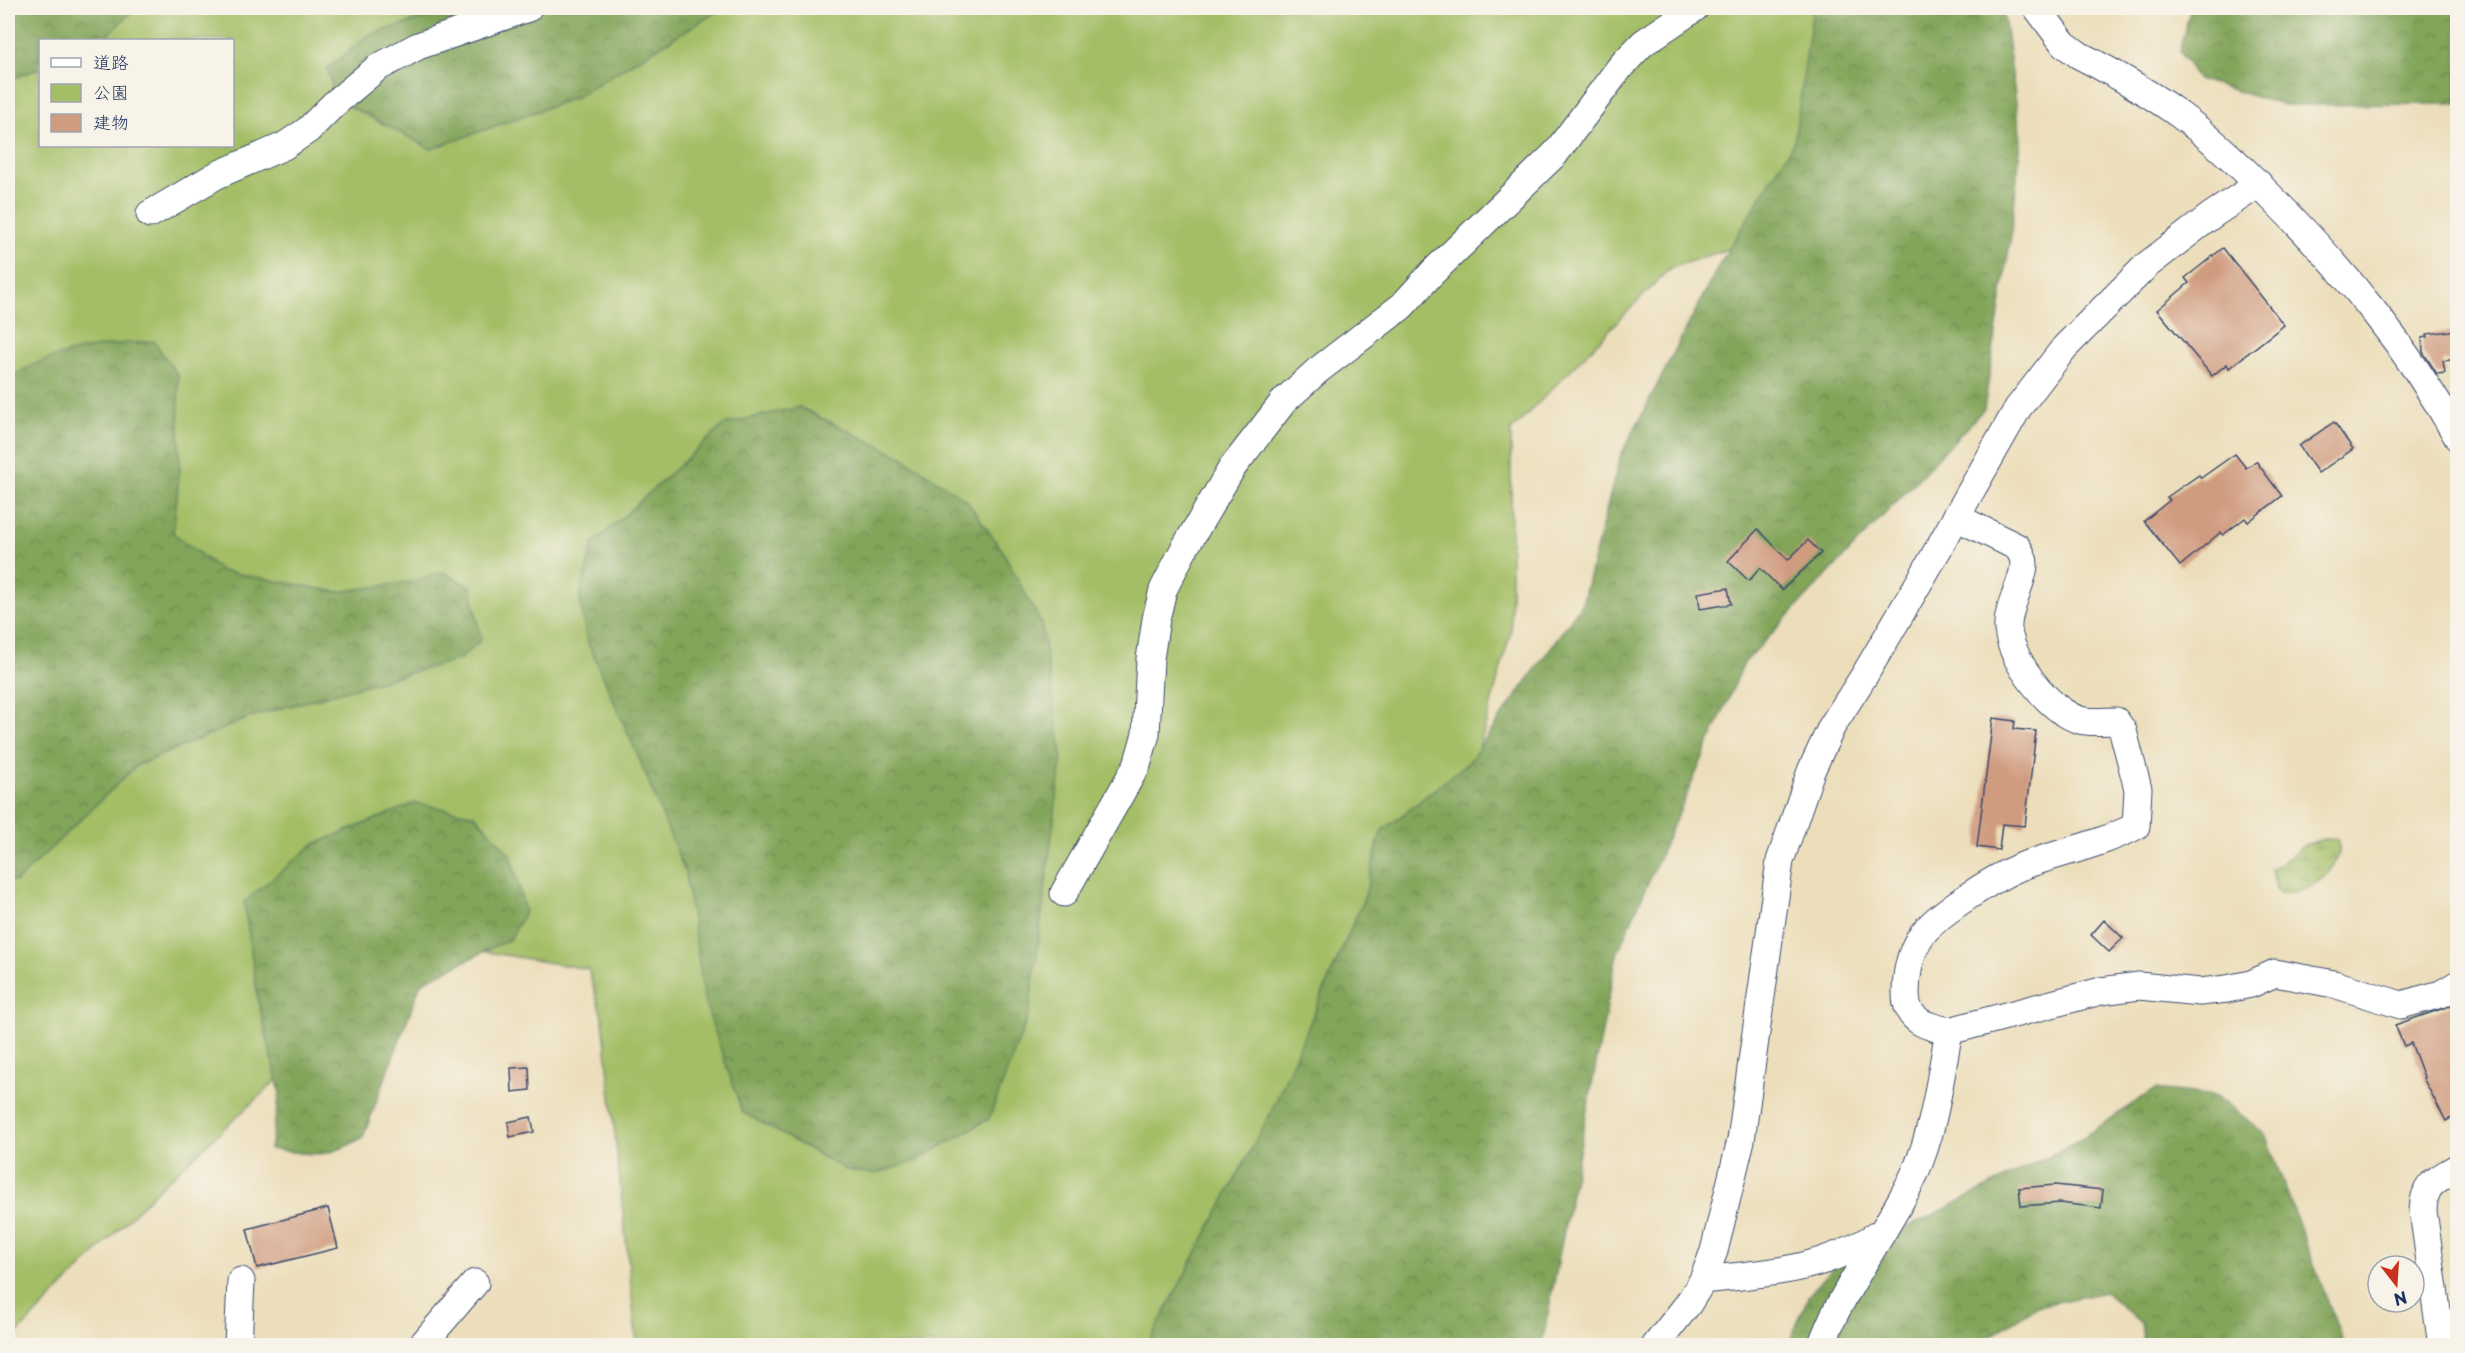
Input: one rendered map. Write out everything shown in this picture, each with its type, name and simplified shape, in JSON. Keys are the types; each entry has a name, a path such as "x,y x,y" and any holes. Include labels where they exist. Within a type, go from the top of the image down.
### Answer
{"street":[{"path":"150,214 217,175 284,146 308,130 334,104 377,68 418,46 528,8"},
{"path":"1064,892 1137,765 1146,734 1150,659 1163,590 1184,549 1232,468 1284,400 1317,371 1402,306 1433,272 1555,154 1621,66 1643,43 1695,8"},
{"path":"2037,8 2064,44 2177,113 2259,184 2322,248 2368,301 2442,410 2457,438"},
{"path":"1655,1346 1688,1304 1703,1280 1714,1251 1742,1140 1780,861 1810,771 1832,726 1864,676 2018,408 2065,347 2147,265 2212,215 2259,184"},
{"path":"1956,517 2018,547 2024,564 2010,613 2008,630 2016,651 2029,676 2060,712 2082,721 2116,721 2123,731 2138,789 2136,826 2121,834 2023,866 1998,877 1948,910 1918,939 1908,968 1906,997 1912,1018 1924,1026 1949,1030 2100,991 2139,986 2200,992 2251,984 2275,973 2334,984 2401,1005 2441,994 2457,984"},
{"path":"1821,1346 1839,1305 1884,1231 1915,1173 1933,1120 1949,1030"},
{"path":"2442,1346 2423,1211 2423,1194 2433,1182 2457,1167"},
{"path":"1703,1280 1787,1270 1821,1263 1853,1250 1884,1231"},
{"path":"238,1346 241,1281"},
{"path":"421,1346 476,1283"}],"green space":[{"path":"8,8 1968,8 1984,165 1670,268 1511,431 1511,631 1450,854 1205,1345 637,1345 603,1020 588,969 427,942 155,1192 8,1343"},
{"path":"8,8 136,8 103,39 39,39 39,68 8,81"},
{"path":"460,8 723,8 574,98 431,149 336,99 327,69 369,35"},
{"path":"1813,8 2003,8 2021,140 2011,235 1984,409 1744,663 1617,954 1542,1345 1147,1346 1272,1110 1365,896 1381,832 1469,762 1582,604 1620,457 1719,265 1794,143"},
{"path":"2191,8 2457,8 2457,104 2282,105 2198,79 2179,51"},
{"path":"154,341 178,376 180,468 173,533 222,571 337,592 410,582 443,572 471,587 481,640 460,659 253,716 136,766 16,882 8,879 8,379 42,361 60,355 97,347"},
{"path":"799,407 904,458 967,501 1002,550 1041,624 1062,756 1029,1014 989,1119 916,1161 874,1174 846,1170 742,1112 705,1002 685,872 641,763 586,638 580,597 593,544 725,424"},
{"path":"415,803 475,815 511,856 525,912 510,939 421,983 363,1137 328,1153 308,1154 270,1149 280,1093 258,1000 244,902 313,845"},
{"path":"2324,839 2337,839 2339,846 2336,861 2330,870 2315,884 2305,889 2286,894 2277,892 2271,869 2304,845"},
{"path":"2155,1089 2217,1096 2265,1134 2344,1345 2144,1345 2141,1323 2105,1292 2037,1306 1977,1345 1788,1346 1809,1295 1853,1245 1907,1228 2073,1144"}],"building":[{"path":"2223,248 2284,325 2229,368 2227,364 2212,376 2157,310 2189,283 2185,278"},
{"path":"2457,330 2457,359 2443,361 2445,373 2437,374 2423,352 2422,338 2428,337 2427,334"},
{"path":"2334,422 2353,449 2318,473 2299,446"},
{"path":"2235,454 2246,468 2256,461 2282,496 2248,522 2245,518 2223,535 2221,532 2180,566 2144,521 2170,500 2167,497 2199,475 2201,478"},
{"path":"1758,529 1788,560 1808,540 1821,553 1782,590 1760,568 1749,581 1728,561"},
{"path":"1728,588 1731,604 1700,609 1698,593"},
{"path":"1993,718 2015,721 2014,729 2036,731 2025,826 2002,824 1999,850 1977,847"},
{"path":"2104,920 2123,938 2109,952 2091,935"},
{"path":"2453,1005 2457,1017 2457,1115 2446,1121 2423,1078 2411,1043 2404,1046 2395,1025"},
{"path":"529,1067 530,1090 512,1092 511,1068"},
{"path":"531,1117 534,1132 510,1137 508,1122"},
{"path":"2055,1185 2103,1190 2101,1208 2060,1203 2021,1206 2019,1188"},
{"path":"328,1208 338,1248 257,1268 247,1229"}]}
